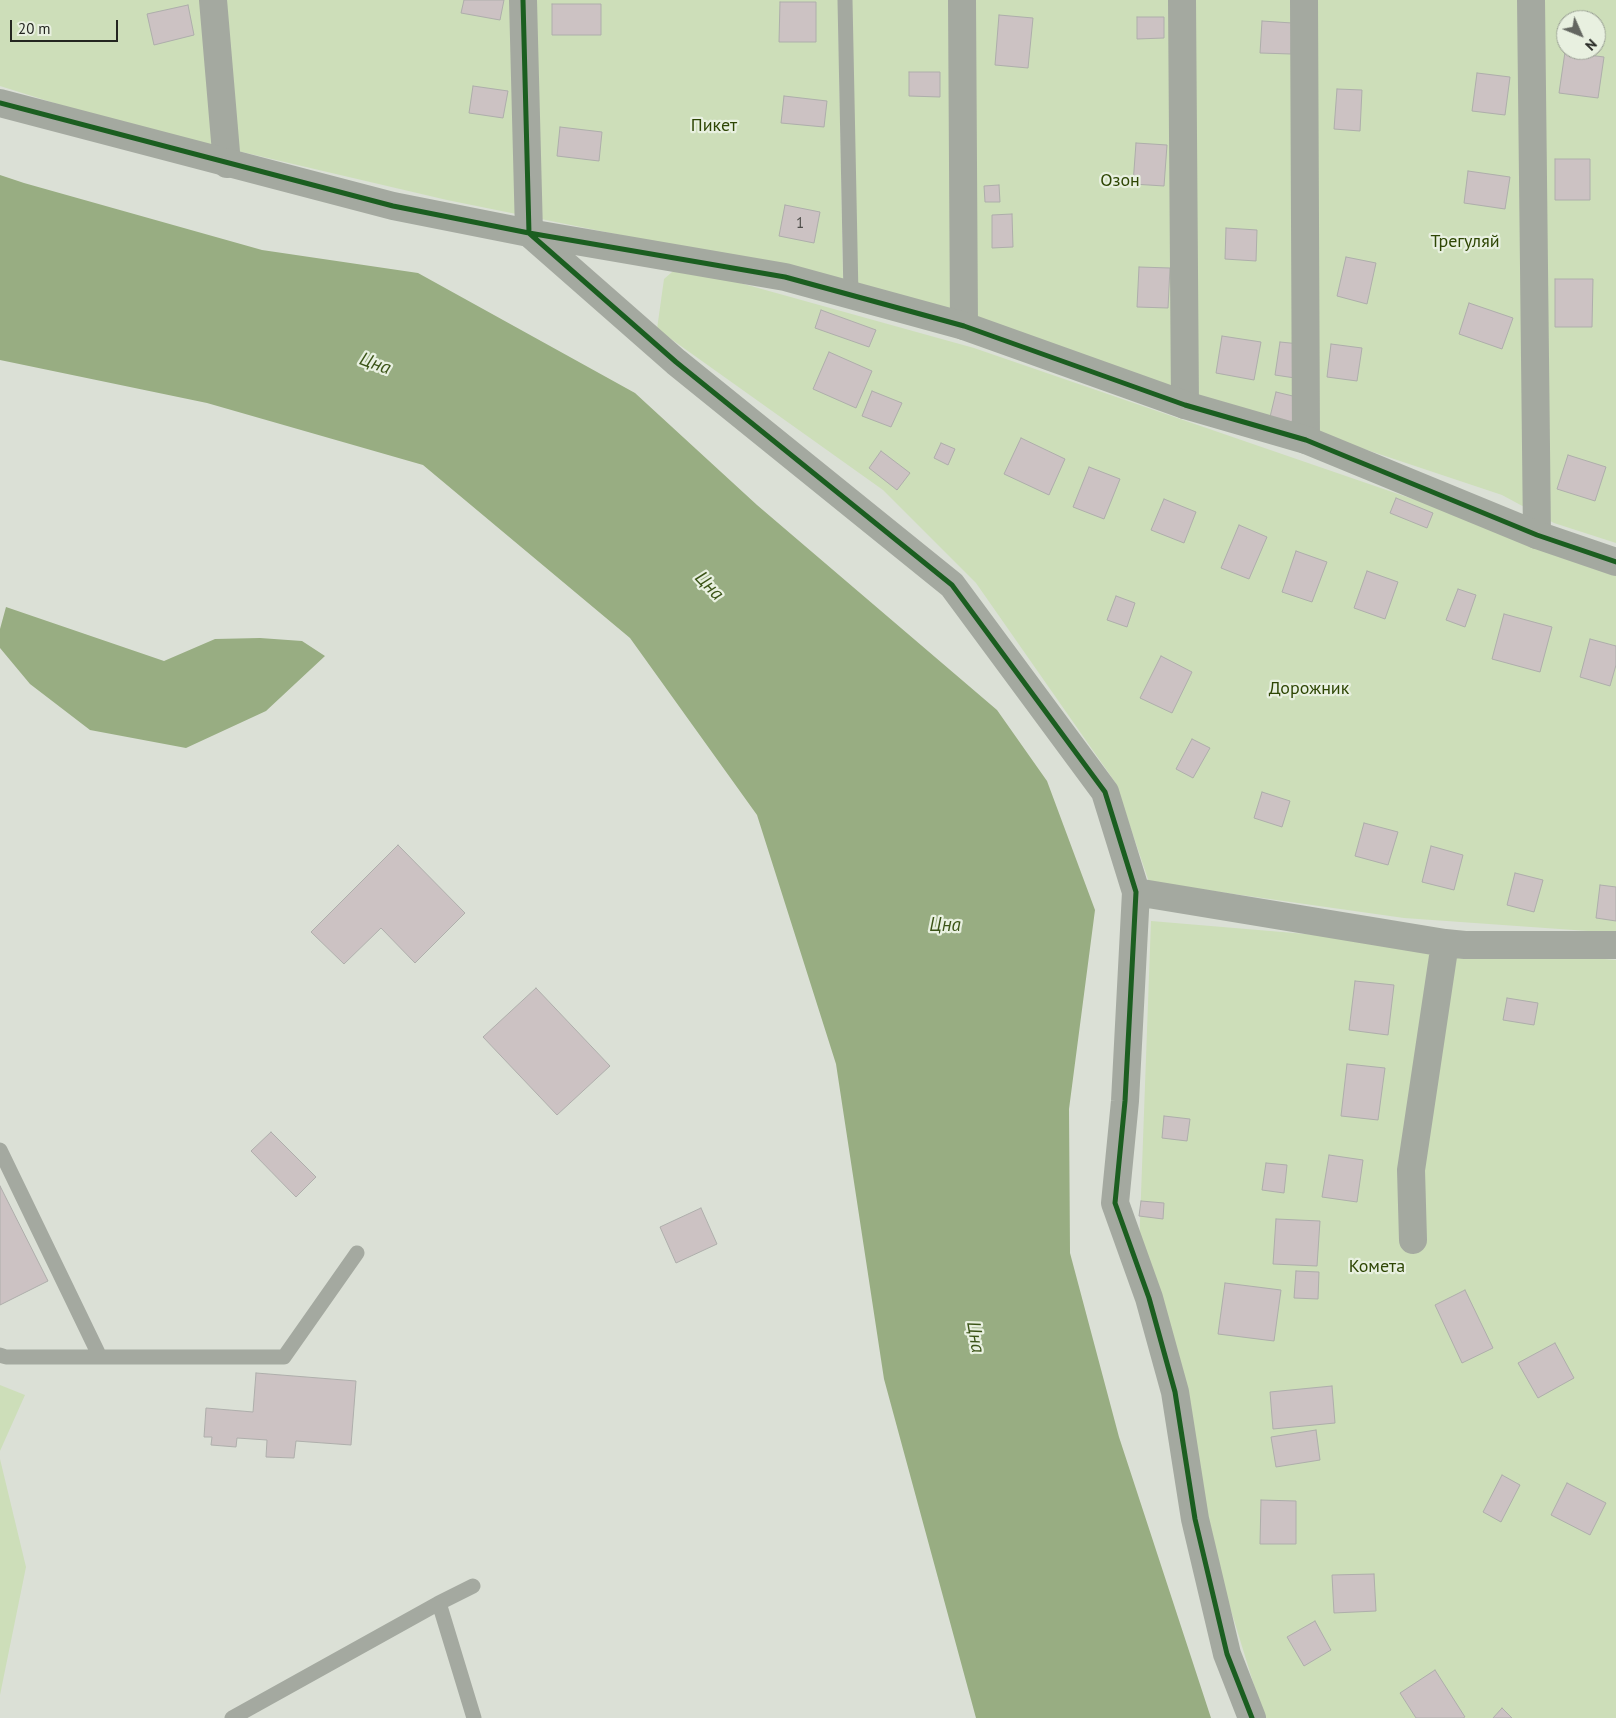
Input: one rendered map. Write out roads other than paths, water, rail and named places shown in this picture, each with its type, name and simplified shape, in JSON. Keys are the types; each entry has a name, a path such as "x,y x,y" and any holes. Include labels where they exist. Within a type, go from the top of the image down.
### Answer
{"street":[{"path":"213,0 227,164"},
{"path":"523,0 529,233 676,362 952,585 1105,792 1136,892 1125,1101 1115,1203 1149,1298 1175,1392 1195,1519 1227,1654 1252,1718"},
{"path":"962,0 964,326"},
{"path":"1182,0 1185,405"},
{"path":"1304,0 1306,440"},
{"path":"1531,0 1538,535"},
{"path":"0,104 393,206 529,233 785,277 964,326 1185,405 1306,440 1538,535 1616,562"},
{"path":"1136,892 1465,946 1616,946"},
{"path":"1413,1240 1412,1170 1445,943"}],"lane":[{"path":"845,0 851,296"},
{"path":"0,1150 100,1357"},
{"path":"0,1355 6,1357 284,1357 357,1252"},
{"path":"232,1718 439,1602 473,1586"},
{"path":"439,1602 474,1718"}],"water":[{"name":"Цна","path":"0,175 262,250 418,273 635,393 757,505 997,710 1047,781 1095,910 1069,1109 1070,1253 1119,1437 1211,1718 976,1718 884,1379 836,1064 757,815 630,638 423,465 207,403 0,360"},
{"path":"6,607 164,661 215,639 260,638 302,641 325,656 266,711 186,748 90,730 30,684 0,648 0,629"}],"park label":[{"name":"Пикет","path":"714,126"},
{"name":"Озон","path":"1120,181"},
{"name":"Трегуляй","path":"1465,242"},
{"name":"Дорожник","path":"1309,689"},
{"name":"Комета","path":"1377,1267"}]}
